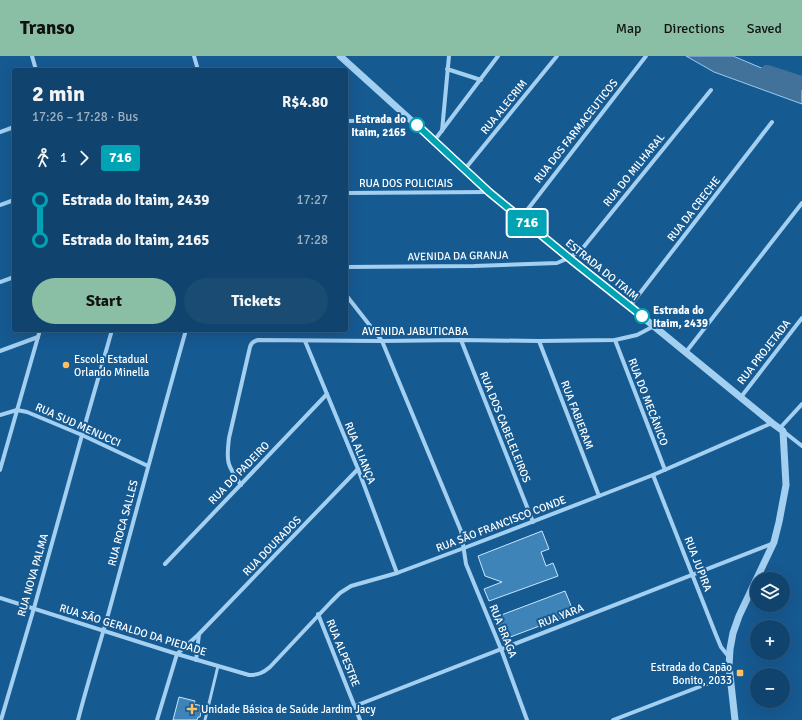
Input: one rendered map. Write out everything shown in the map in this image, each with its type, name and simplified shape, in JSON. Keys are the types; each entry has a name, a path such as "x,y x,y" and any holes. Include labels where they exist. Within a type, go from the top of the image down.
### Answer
{"street":[{"path":"32,56 35,68"},
{"path":"194,56 197,68"},
{"name":"ESTRADA DO ITAIM","path":"340,56 434,140 489,192 802,446"},
{"path":"442,132 449,56"},
{"path":"434,140 442,132 498,56"},
{"name":"RUA ALECRIM","path":"465,169 557,56"},
{"name":"RUA DOS FARMACEUTICOS","path":"521,218 646,56"},
{"path":"447,69 481,80"},
{"name":"RUA DO MILHARAL","path":"569,258 582,249 711,90"},
{"path":"348,121 411,120"},
{"name":"RUA DA CRECHE","path":"630,306 772,122"},
{"path":"0,132 12,128"},
{"name":"RUA DOS POLICIAIS","path":"348,193 489,192"},
{"path":"0,205 12,201"},
{"path":"686,352 802,204"},
{"name":"AVENIDA DA GRANJA","path":"348,267 474,266 557,263 569,258"},
{"path":"0,282 12,278"},
{"path":"348,298 382,341 461,531 464,548"},
{"name":"RUA PROJETADA","path":"740,397 802,318"},
{"name":"AVENIDA JABUTICABA","path":"241,485 228,465 227,450 250,344 258,340 615,340 637,335 654,326"},
{"path":"0,470 39,332"},
{"name":"RUA NOVA PALMA","path":"1,720 111,332"},
{"name":"RUA ROCA SALLES","path":"78,720 185,332"},
{"path":"0,351 38,337"},
{"name":"RUA ALIANÇA","path":"305,340 358,470 397,573"},
{"name":"RUA DOS CABELELEIROS","path":"461,340 533,522"},
{"name":"RUA DO MECÂNICO","path":"615,340 665,470"},
{"name":"RUA FABIERAM","path":"539,341 599,496"},
{"name":"RUA DO PADEIRO","path":"165,564 327,394"},
{"path":"735,720 729,657 733,633 739,616 774,542 780,522 786,485 781,429 802,404"},
{"name":"RUA SUD MENUCCI","path":"0,415 17,410 27,412 82,434 148,466"},
{"name":"RUA SÃO FRANCISCO CONDE","path":"261,674 270,667 318,614 340,593 351,586 397,573 533,522 653,475 772,423"},
{"name":"RUA DOURADOS","path":"177,654 199,634 358,470"},
{"name":"RUA JUPIRA","path":"653,475 721,647 729,657"},
{"name":"RUA YARA","path":"355,706 774,542"},
{"name":"RUA BRAGA","path":"464,548 466,564 527,720"},
{"name":"RUA SÃO GERALDO DA PIEDADE","path":"0,598 196,660 249,675 261,674"},
{"name":"RUA ALPESTRE","path":"318,614 360,720"},
{"path":"196,660 199,634"},
{"path":"157,720 177,654"},
{"path":"613,720 730,675"}],"lane":[{"path":"205,720 218,666"}],"water":[{"path":"686,56 733,56 802,84 802,104 714,72"}],"building":[{"path":"542,531 549,549 541,552 546,566 553,563 558,576 489,601 484,589 502,582 485,576 478,556"},
{"path":"565,591 574,613 505,639 496,617"},
{"name":"Unidade Básica de Saúde Jardim Jacy","path":"179,697 195,701 194,704 202,706 200,717 198,717 197,720 173,720"}],"waterway":[{"path":"767,72 802,83"}],"bus line":[{"name":"716","path":"417,125 489,192 642,316"}],"place":[{"name":"Estrada do Itaim, 2165","path":"417,125"},
{"name":"Estrada do Itaim, 2439","path":"642,316"},
{"name":"Escola Estadual Orlando Minella","path":"66,365"},
{"name":"Estrada do Capão Bonito, 2033","path":"740,673"},
{"name":"Unidade Básica de Saúde Jardim Jacy","path":"192,709"}]}
